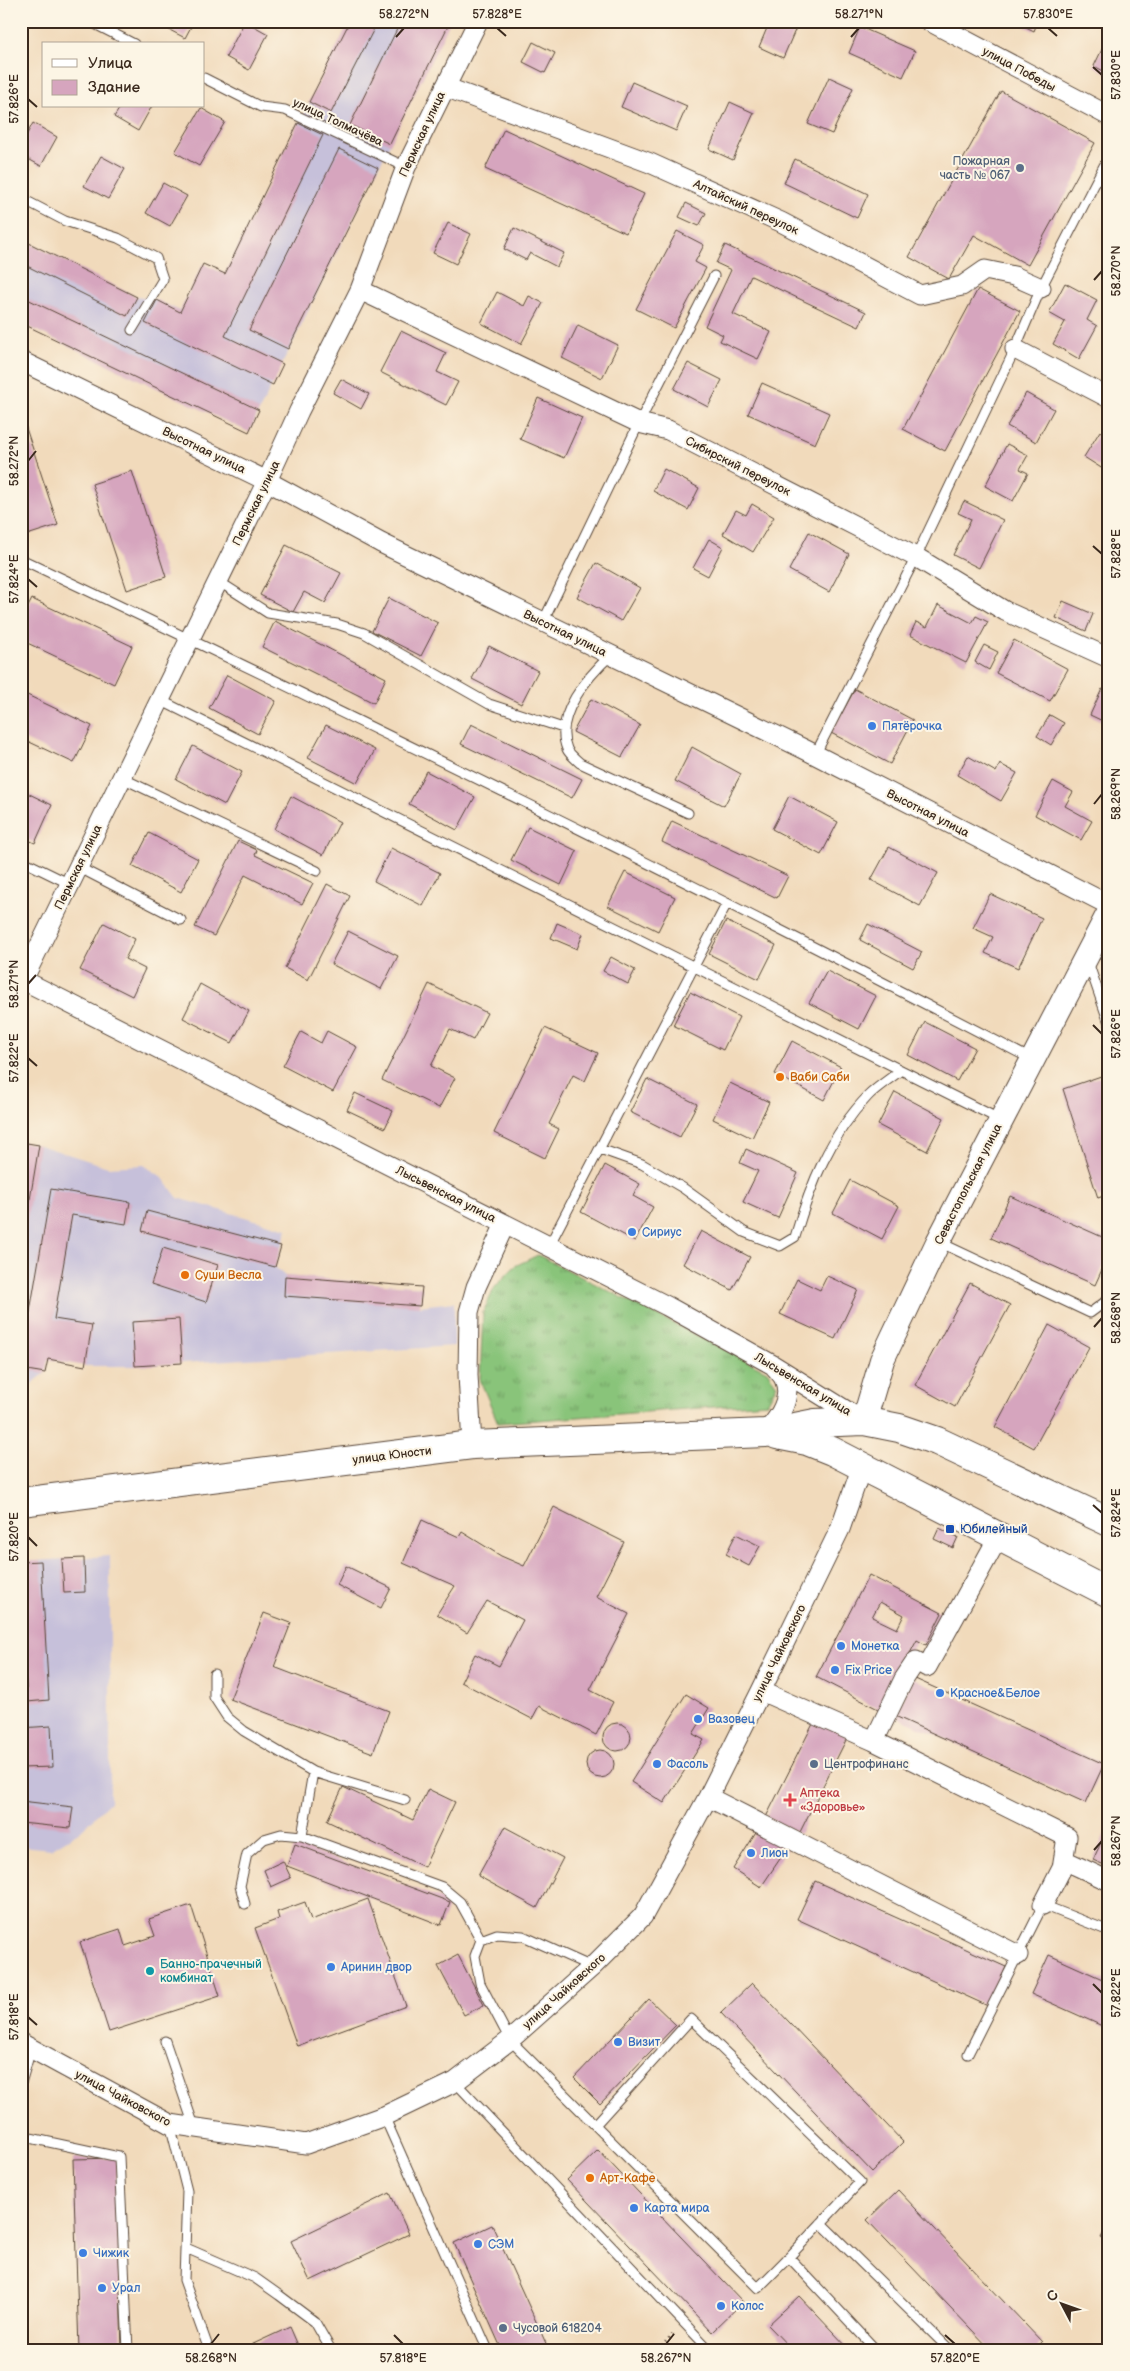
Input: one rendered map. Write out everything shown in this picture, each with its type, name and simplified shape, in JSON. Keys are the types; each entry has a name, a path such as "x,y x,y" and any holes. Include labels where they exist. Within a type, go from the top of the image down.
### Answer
{"main road":[{"name":"Лысьвенская улица","path":"765,1433 815,1423 864,1421 899,1428 937,1441 1109,1522"},
{"name":"Севастопольская улица","path":"862,1466 864,1421"},
{"name":"улица Юности","path":"21,1502 472,1446 765,1433"},
{"path":"765,1433 806,1441 862,1466 1109,1593"}],"street":[{"name":"улица Победы","path":"929,21 1109,116"},
{"name":"Пермская улица","path":"22,979 360,290 406,167 476,22"},
{"name":"Алтайский переулок","path":"444,87 650,163 781,222 920,295 962,286 984,270 1014,276 1041,288"},
{"name":"Сибирский переулок","path":"360,290 639,423 668,430 916,557 1005,611 1109,658"},
{"path":"1015,349 1109,398"},
{"name":"Высотная улица","path":"21,361 267,481 381,543 815,755 1109,905"},
{"name":"Севастопольская улица","path":"864,1421 882,1360 938,1242 1109,913"},
{"name":"Лысьвенская улица","path":"22,979 667,1306 773,1365 864,1421"},
{"path":"472,1446 468,1375 469,1312 476,1287 505,1224"},
{"path":"765,1433 784,1407 786,1392 784,1379 773,1365"},
{"name":"улица Чайковского","path":"26,2046 170,2124 306,2144 384,2116 455,2082 510,2040 592,1967 643,1916 708,1797 761,1692 840,1529 862,1466"},
{"path":"874,1741 904,1679 916,1661 927,1667 999,1536"},
{"path":"761,1692 874,1741 1067,1837 1062,1868 1043,1905"},
{"path":"708,1797 1018,1955"},
{"path":"1064,1860 1109,1881"}],"lane":[{"path":"89,21 130,42"},
{"name":"улица Толмачёва","path":"205,79 261,107 285,110 406,167"},
{"path":"815,755 916,557 1015,349 1041,288 1109,156"},
{"path":"21,198 65,221 118,238 156,258 163,279 132,330"},
{"path":"543,622 639,423 714,276"},
{"path":"21,559 190,639 727,903 1032,1059"},
{"path":"218,580 268,613 337,624 364,633 489,704 563,728"},
{"path":"611,655 591,674 576,696 563,728 567,750 580,763 688,812"},
{"path":"160,700 1001,1120"},
{"path":"122,778 317,871"},
{"path":"21,860 70,884"},
{"path":"78,867 181,920"},
{"path":"549,1246 727,903"},
{"path":"1086,957 1109,1023"},
{"path":"600,1149 642,1164 683,1188 744,1232 780,1246 795,1237 806,1198 827,1154 849,1118 870,1094 901,1070"},
{"path":"938,1242 1090,1312 1109,1299"},
{"path":"214,1674 214,1697 227,1717 244,1730 313,1772 405,1800"},
{"path":"302,1836 313,1772"},
{"path":"245,1904 240,1886 247,1854 264,1839 281,1834 302,1836 442,1887 460,1902 482,1940"},
{"path":"968,2054 1043,1905 1109,1931"},
{"path":"592,1967 523,1936 497,1934 482,1940 475,1956 480,1983 510,2040 595,2125 758,2288 860,2182 691,2019 595,2125"},
{"path":"165,2041 195,2129"},
{"path":"21,2083 26,2046"},
{"path":"455,2082 705,2345"},
{"path":"384,2116 488,2350"},
{"path":"170,2124 187,2191 184,2280 209,2350"},
{"path":"21,2136 120,2157 128,2350"},
{"path":"821,2223 950,2350"},
{"path":"186,2248 224,2263 255,2278 271,2289 315,2322 331,2350"},
{"path":"789,2257 876,2350"}],"path":[{"path":"659,2350 683,2322"}],"shaded area":[{"path":"350,21 450,21 249,432 21,323 21,239 136,297 157,300 180,311 203,264 225,274"},
{"path":"21,1142 39,1145 108,1167 144,1165 162,1177 178,1198 287,1229 275,1267 285,1276 422,1287 420,1306 454,1302 454,1346 135,1366 85,1366 48,1359 45,1373 27,1388 21,1388"},
{"path":"110,1556 110,1802 80,1831 51,1849 21,1846 21,1562"}],"green space":[{"path":"538,1255 767,1371 777,1385 767,1403 498,1423 480,1380 483,1312 495,1287 515,1266"}],"building":[{"path":"164,21 194,21 185,38 162,26"},
{"path":"245,21 268,34 249,70 226,57"},
{"path":"350,21 378,21 331,113 309,102"},
{"path":"401,21 444,21 449,24 390,144 350,125"},
{"path":"770,21 799,21 783,58 759,47"},
{"path":"1014,21 1038,21 1034,31"},
{"path":"860,27 915,51 903,77 849,53"},
{"path":"1107,39 1109,40 1109,74 1094,66"},
{"path":"533,42 555,53 545,73 523,62"},
{"path":"829,77 853,88 832,134 808,124"},
{"path":"632,82 687,106 676,131 621,107"},
{"name":"Пожарная часть № 067","path":"1001,91 1095,143 1028,265 974,235 949,279 909,257"},
{"path":"730,102 754,113 733,160 709,149"},
{"path":"120,108 151,108 138,131 114,117"},
{"path":"201,108 225,122 199,166 175,152"},
{"path":"33,123 57,137 41,166 21,155 21,145"},
{"path":"298,123 323,135 225,336 283,364 273,385 145,323 157,300 180,312 203,264 225,274"},
{"path":"504,129 644,194 626,233 485,169"},
{"path":"339,149 378,168 288,349 249,330"},
{"path":"101,156 125,169 108,199 84,186"},
{"path":"795,159 868,194 857,218 784,183"},
{"path":"163,183 187,196 170,226 146,213"},
{"path":"686,203 706,213 699,226 679,217"},
{"path":"448,223 471,234 456,264 433,253"},
{"path":"514,228 564,253 557,267 530,253 526,260 504,249"},
{"path":"677,231 704,245 695,262 706,268 674,328 636,309"},
{"path":"21,239 137,297 127,316 21,263"},
{"path":"725,245 866,312 859,327 751,276 733,314 771,332 758,359 720,341 723,335 705,326 731,270 716,263"},
{"path":"1065,283 1097,300 1087,320 1097,326 1079,359 1053,344 1065,322 1049,313"},
{"path":"978,289 1020,311 945,451 903,429"},
{"path":"497,292 524,306 529,296 543,303 521,344 481,323"},
{"path":"21,296 259,410 249,432 21,323"},
{"path":"578,325 618,345 602,378 562,358"},
{"path":"401,331 446,353 437,372 458,382 446,405 380,372"},
{"path":"688,363 722,380 708,407 674,389"},
{"path":"341,379 369,394 361,409 333,393"},
{"path":"762,383 829,413 815,444 748,414"},
{"path":"1026,393 1054,409 1036,442 1007,426"},
{"path":"538,398 582,418 564,458 520,439"},
{"path":"23,419 58,525 21,537 21,420"},
{"path":"1100,431 1109,437 1109,467 1106,471 1084,457"},
{"path":"1007,444 1028,455 1020,469 1028,473 1013,501 985,486"},
{"path":"664,469 699,488 688,510 653,491"},
{"path":"132,471 166,577 127,590 92,484"},
{"path":"964,501 1003,520 979,568 953,555 971,519 958,513"},
{"path":"752,504 774,517 753,552 723,534 736,510 746,515"},
{"path":"809,532 849,554 829,592 789,570"},
{"path":"709,539 723,547 708,576 693,568"},
{"path":"286,545 341,573 325,603 304,592 293,612 260,595"},
{"path":"596,563 640,588 621,621 577,597"},
{"path":"389,598 438,623 421,656 372,631"},
{"path":"32,599 132,646 114,684 21,640 21,620"},
{"path":"1063,601 1093,614 1086,631 1056,618"},
{"path":"938,605 972,623 976,616 988,622 966,663 910,635 916,622 927,627"},
{"path":"275,621 386,678 374,703 262,647"},
{"path":"1014,640 1068,669 1050,701 996,673"},
{"path":"984,645 998,652 989,670 975,662"},
{"path":"489,646 538,671 521,704 472,679"},
{"path":"227,675 276,701 258,734 209,708"},
{"name":"Пятёрочка","path":"855,689 913,720 890,764 831,733"},
{"path":"1102,689 1109,692 1109,724 1090,715"},
{"path":"21,692 92,726 74,763 21,738"},
{"path":"591,699 640,725 622,757 573,732"},
{"path":"1050,715 1064,723 1051,745 1037,736"},
{"path":"471,724 582,779 572,798 461,744"},
{"path":"326,725 375,750 357,783 308,758"},
{"path":"193,746 242,772 225,805 176,779"},
{"path":"692,747 741,774 724,806 675,781"},
{"path":"968,756 996,772 1000,764 1017,773 1001,801 957,775"},
{"path":"426,771 475,797 457,830 409,804"},
{"path":"1053,781 1073,792 1065,806 1092,821 1081,840 1035,815"},
{"path":"21,790 52,805 35,843 21,837"},
{"path":"291,796 340,822 323,855 274,829"},
{"path":"789,796 838,822 821,855 772,829"},
{"path":"672,821 788,876 777,898 662,842"},
{"path":"528,827 577,851 561,885 511,860"},
{"path":"149,833 198,859 181,892 132,866"},
{"path":"238,841 257,850 255,855 313,883 302,904 245,875 214,936 195,927"},
{"path":"889,847 938,873 920,906 871,880"},
{"path":"391,848 440,873 423,906 374,881"},
{"path":"625,872 675,897 658,931 608,906"},
{"path":"327,884 350,896 308,980 285,968"},
{"path":"990,894 1042,918 1018,968 985,953 993,937 973,928"},
{"path":"726,921 776,945 759,979 709,954"},
{"path":"104,923 135,939 125,959 145,969 132,996 80,970"},
{"path":"557,923 583,934 577,949 551,938"},
{"path":"868,924 922,952 913,968 860,940"},
{"path":"348,931 398,956 381,989 331,964"},
{"path":"611,957 635,970 628,984 603,971"},
{"path":"827,971 876,996 859,1029 809,1003"},
{"path":"200,984 249,1011 232,1043 183,1018"},
{"path":"429,984 487,1013 473,1040 450,1029 431,1066 455,1078 439,1108 382,1080"},
{"path":"690,992 739,1017 723,1050 673,1025"},
{"path":"925,1022 975,1048 957,1081 908,1055"},
{"path":"545,1028 598,1053 585,1081 573,1075 549,1124 559,1129 545,1158 494,1133"},
{"path":"327,1031 357,1047 333,1092 283,1066 301,1032 321,1043"},
{"path":"792,1041 841,1067 824,1100 775,1074"},
{"path":"1107,1074 1109,1194 1098,1198 1063,1089"},
{"path":"647,1079 697,1104 680,1137 630,1112"},
{"path":"730,1083 769,1102 752,1138 713,1119"},
{"path":"895,1092 944,1118 927,1151 878,1125"},
{"path":"355,1093 393,1111 385,1128 347,1110"},
{"path":"21,1142 39,1145 22,1248 21,1248"},
{"path":"746,1149 798,1173 778,1218 743,1202 758,1171 740,1163"},
{"path":"605,1165 640,1184 633,1196 653,1207 635,1241 581,1212"},
{"path":"850,1180 899,1206 882,1239 833,1213"},
{"path":"51,1189 130,1202 126,1224 72,1215 54,1319 92,1325 85,1366 48,1359 45,1373 21,1369 21,1364"},
{"path":"1010,1196 1109,1240 1109,1254 1095,1285 991,1238"},
{"path":"147,1211 281,1246 275,1267 142,1231"},
{"path":"701,1231 750,1257 732,1290 683,1264"},
{"name":"Суши Весла","path":"163,1248 218,1265 206,1302 151,1284"},
{"path":"285,1276 422,1287 420,1306 284,1296"},
{"path":"827,1276 858,1290 835,1339 780,1314 797,1279 820,1290"},
{"path":"970,1283 1010,1305 955,1407 915,1385"},
{"path":"179,1319 182,1363 135,1366 132,1322"},
{"path":"1049,1325 1089,1347 1034,1448 995,1427"},
{"path":"554,1507 624,1542 596,1597 629,1614 590,1690 613,1702 596,1735 539,1706 532,1719 461,1682 475,1654 499,1666 523,1620 487,1601 467,1633 437,1614 455,1586 403,1563 422,1520 459,1537 462,1532 501,1556 524,1566"},
{"path":"939,1528 958,1537 953,1548 934,1539"},
{"path":"736,1534 760,1546 749,1566 726,1554"},
{"path":"84,1558 85,1592 64,1593 62,1559"},
{"path":"41,1561 49,1700 27,1702 21,1606 21,1562"},
{"path":"346,1566 391,1588 381,1608 337,1585"},
{"path":"869,1575 942,1613 926,1645 917,1640 880,1710 816,1677","holes":["880,1602 904,1615 897,1629 872,1617"]},
{"path":"264,1613 291,1623 274,1667 389,1711 373,1753 230,1699"},
{"path":"913,1678 1104,1764 1086,1803 895,1716"},
{"path":"686,1694 709,1708 693,1734 704,1740 664,1803 631,1782"},
{"path":"815,1720 848,1736 799,1834 766,1817"},
{"path":"617,1723 627,1727 631,1737 627,1747 617,1751 607,1747 603,1737 607,1727"},
{"path":"51,1726 53,1767 21,1768 21,1728"},
{"path":"600,1750 610,1754 614,1764 610,1774 600,1778 590,1774 586,1764 590,1754"},
{"path":"343,1787 413,1820 428,1789 455,1802 424,1867 327,1821"},
{"path":"21,1801 73,1807 70,1828 21,1823"},
{"path":"1109,1825 1109,1867 1093,1860"},
{"path":"505,1827 563,1858 537,1908 478,1876"},
{"path":"759,1828 788,1847 761,1887 733,1869"},
{"path":"295,1844 450,1902 441,1925 287,1866"},
{"path":"283,1861 291,1878 271,1887 264,1870"},
{"path":"815,1881 1006,1967 988,2006 797,1919"},
{"name":"Аринин двор","path":"368,1899 406,2006 297,2046 255,1928 279,1919 277,1912 305,1902 311,1920"},
{"name":"Банно-прачечный комбинат","path":"191,1905 220,1996 109,2032 80,1942 120,1929 125,1946 155,1936 149,1919"},
{"path":"458,1955 484,2005 464,2015 438,1966"},
{"path":"1049,1955 1109,1982 1109,2029 1031,1994"},
{"path":"752,1983 903,2142 872,2172 721,2013"},
{"path":"649,1999 676,2025 600,2104 574,2078"},
{"path":"598,2150 743,2302 712,2332 567,2180"},
{"path":"116,2158 122,2350 79,2350 73,2159"},
{"path":"898,2190 1042,2342 1035,2350 991,2350 867,2220"},
{"path":"390,2193 409,2234 310,2281 291,2241"},
{"path":"1109,2223 1109,2242 1101,2238"},
{"path":"492,2225 549,2350 502,2350 454,2243"},
{"path":"799,2296 850,2350 792,2350 768,2325"},
{"path":"290,2327 300,2350 254,2350 251,2345"}],"place":[{"name":"Пожарная часть № 067","path":"1020,168"},
{"name":"Пятёрочка","path":"872,726"},
{"name":"Ваби Саби","path":"780,1077"},
{"name":"Сириус","path":"632,1232"},
{"name":"Суши Весла","path":"185,1275"},
{"name":"Юбилейный","path":"950,1529"},
{"name":"Монетка","path":"841,1646"},
{"name":"Fix Price","path":"835,1670"},
{"name":"Красное&Белое","path":"940,1693"},
{"name":"Вазовец","path":"698,1719"},
{"name":"Фасоль","path":"657,1764"},
{"name":"Центрофинанс","path":"814,1764"},
{"name":"Аптека «Здоровье»","path":"790,1800"},
{"name":"Лион","path":"751,1853"},
{"name":"Аринин двор","path":"331,1967"},
{"name":"Банно-прачечный комбинат","path":"150,1971"},
{"name":"Визит","path":"618,2042"},
{"name":"Арт-Кафе","path":"590,2178"},
{"name":"Карта мира","path":"634,2208"},
{"name":"СЭМ","path":"478,2244"},
{"name":"Чижик","path":"83,2253"},
{"name":"Урал","path":"102,2288"},
{"name":"Колос","path":"721,2306"},
{"name":"Чусовой 618204","path":"503,2328"}]}
